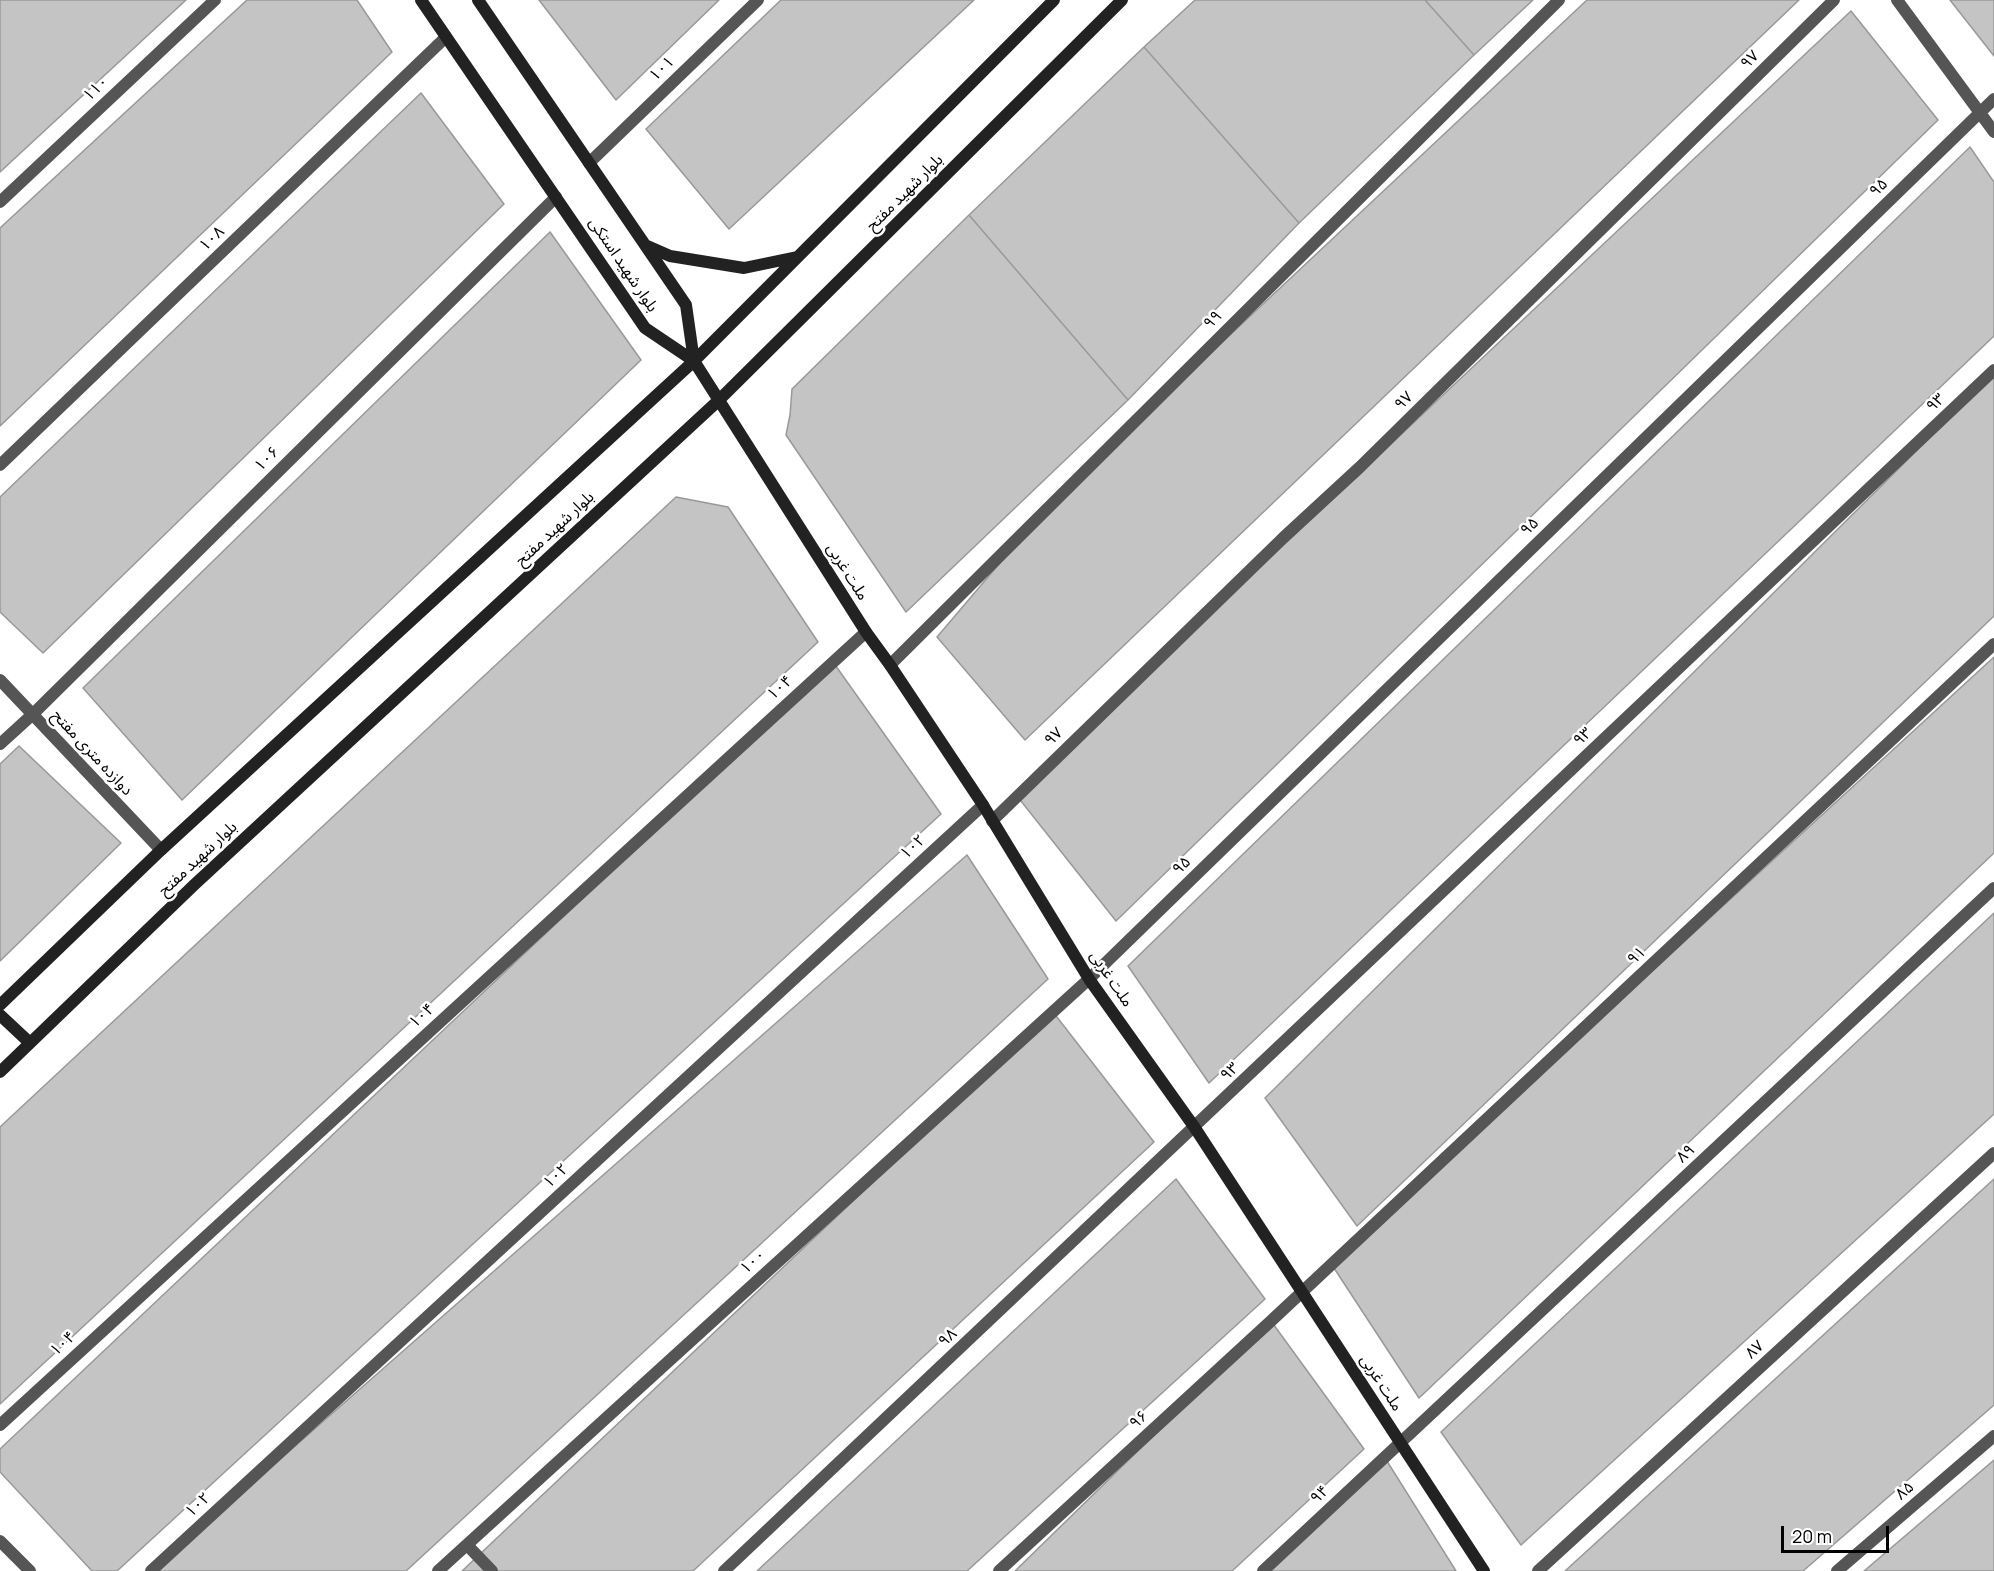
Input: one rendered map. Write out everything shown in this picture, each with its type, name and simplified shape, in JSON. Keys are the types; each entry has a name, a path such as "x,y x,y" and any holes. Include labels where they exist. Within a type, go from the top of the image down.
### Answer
{"main road":[{"name":"بلوار شهید استکی","path":"421,0 645,328 694,361"},
{"name":"بلوار شهید مفتح","path":"0,1005 161,850 694,361 1054,0"},
{"name":"بلوار شهید مفتح","path":"0,1072 194,885 719,400 1122,0"},
{"name":"بلوار شهید استکی","path":"481,1 686,305 694,361"},
{"path":"645,245 670,256 744,268 798,257"},
{"name":"ملت غربی","path":"694,361 866,632 983,805 1089,979 1195,1128 1484,1571"},
{"path":"0,1015 30,1043"}],"street":[{"name":"۱۱۰","path":"0,202 215,0"},
{"name":"۱۰۱","path":"589,163 758,0"},
{"name":"۹۹","path":"890,665 1559,0"},
{"name":"۹۷","path":"992,820 1283,538 1360,467 1834,0"},
{"path":"1897,0 1994,132"},
{"name":"۱۰۸","path":"0,465 446,37"},
{"name":"۹۵","path":"1089,979 1994,99"},
{"name":"۱۰۶","path":"0,744 556,196"},
{"name":"۹۳","path":"1195,1128 1994,370"},
{"name":"۱۰۴","path":"0,1425 866,632"},
{"name":"۹۱","path":"1302,1293 1994,644"},
{"name":"دوازده متری مفتح","path":"0,680 161,850"},
{"name":"۱۰۲","path":"151,1571 983,805"},
{"name":"۸۹","path":"1400,1444 1994,888"},
{"name":"۱۰۰","path":"438,1571 1089,979"},
{"name":"۹۸","path":"724,1571 1195,1128"},
{"name":"۸۷","path":"1538,1571 1994,1153"},
{"name":"۹۶","path":"999,1571 1302,1293"},
{"name":"۸۵","path":"1837,1571 1994,1436"},
{"name":"۹۴","path":"1263,1571 1400,1444"},
{"path":"0,1540 30,1571"},
{"path":"467,1545 492,1571"}],"building":[{"path":"0,0 186,0 0,172"},
{"path":"247,0 357,0 392,52 0,426 0,228"},
{"path":"539,0 719,0 616,100"},
{"path":"781,0 974,0 729,229 646,129"},
{"path":"1195,0 1425,0 1474,55 1299,223 1144,47"},
{"path":"1425,0 1533,0 1474,55"},
{"path":"1587,0 1799,0 1025,740 937,637 1051,503"},
{"path":"1950,0 1994,0 1994,56"},
{"path":"1851,11 1938,120 1116,921 1017,796"},
{"path":"1144,47 1299,223 1128,400 969,215"},
{"path":"421,93 504,204 43,653 0,612 0,497"},
{"path":"1970,147 1994,182 1994,336 1209,1083 1128,966"},
{"path":"969,215 1128,400 906,612 786,435 792,389"},
{"path":"550,232 641,360 182,800 83,688"},
{"path":"1994,374 1994,616 1357,1226 1265,1098"},
{"path":"676,497 728,507 818,642 0,1404 0,1127"},
{"path":"1994,657 1994,853 1419,1398 1332,1265"},
{"path":"833,662 941,814 117,1571 92,1571 0,1472 0,1449"},
{"path":"19,746 121,843 0,961 0,764"},
{"path":"967,855 1048,979 406,1571 153,1571"},
{"path":"1994,913 1994,1114 1521,1545 1441,1432"},
{"path":"1053,1012 1154,1142 693,1571 462,1571"},
{"path":"1176,1179 1265,1299 967,1571 757,1571"},
{"path":"1994,1179 1994,1405 1803,1571 1565,1571"},
{"path":"1271,1321 1364,1449 1232,1571 1015,1571"},
{"path":"1385,1458 1456,1571 1268,1571"},
{"path":"1994,1460 1994,1571 1864,1571"}]}
